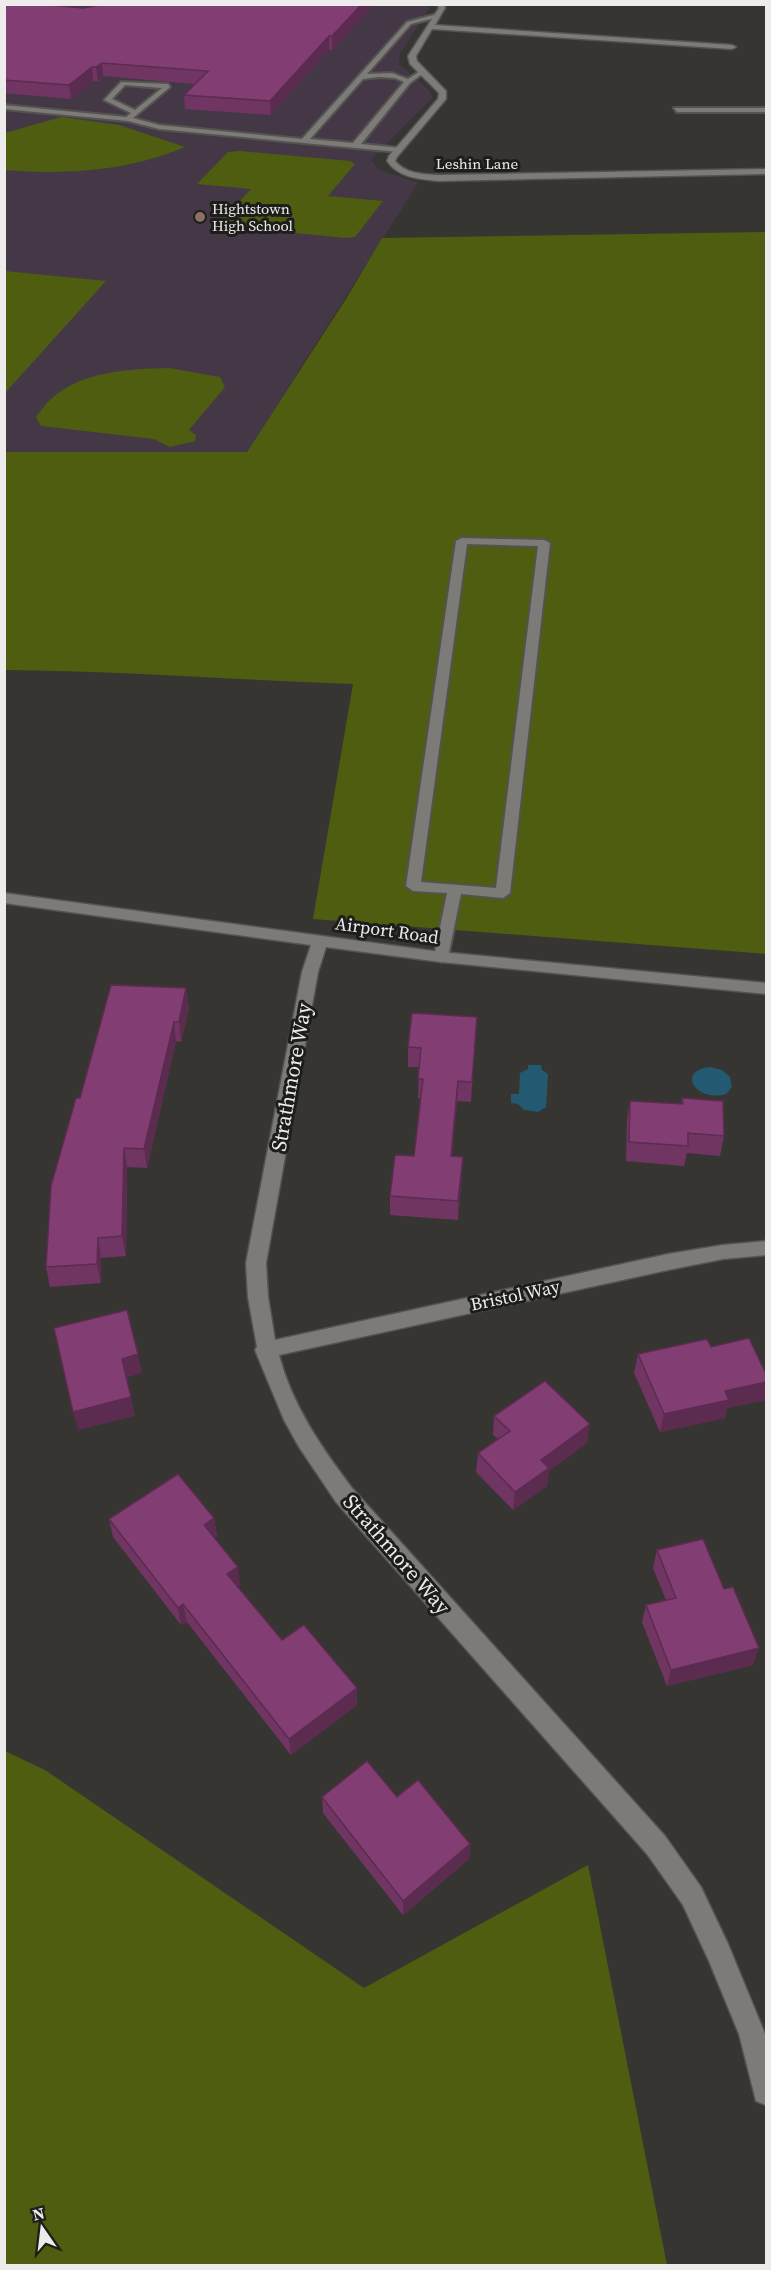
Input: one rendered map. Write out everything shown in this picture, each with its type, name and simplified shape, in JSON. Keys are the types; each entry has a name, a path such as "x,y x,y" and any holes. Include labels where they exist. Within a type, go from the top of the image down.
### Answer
{"street":[{"path":"398,150 442,99 443,93 440,87 422,72 413,62 412,56 442,8 440,4"},
{"path":"430,27 732,47"},
{"name":"Leshin Lane","path":"398,150 391,161 394,166 412,175 439,178 766,172"},
{"name":"Airport Road","path":"4,897 441,957 766,988"},
{"name":"Strathmore Way","path":"320,941 310,972 256,1263 256,1293 265,1350 288,1411 315,1456 344,1495 656,1845 692,1896 719,1953 752,2034 766,2091"},
{"name":"Bristol Way","path":"265,1350 668,1262 723,1252 766,1248"}],"lane":[{"path":"4,5 42,8 70,4"},
{"path":"304,141 409,23 437,16"},
{"path":"355,146 408,82 422,72"},
{"path":"361,77 385,75 402,77 408,82"},
{"path":"128,119 136,113 168,86 123,83 108,100 136,113"},
{"path":"4,107 128,119 159,127 398,150"},
{"path":"677,110 766,110"},
{"path":"462,541 544,543 503,893 455,890 413,886 462,541"},
{"path":"441,957 455,890"}],"shaded area":[{"name":"Hightstown High School","path":"5,5 431,5 400,54 399,64 430,91 432,98 371,160 379,170 418,183 247,452 5,452"}],"green space":[{"path":"61,117 119,125 185,147 142,161 96,169 51,172 5,170 5,133"},
{"path":"240,151 350,161 355,164 328,196 383,201 355,237 225,226 220,223 251,189 197,184 228,152"},
{"path":"766,232 766,954 313,919 353,684 5,670 5,452 247,452 346,299 382,238"},
{"path":"4,271 106,281 5,393"},
{"path":"169,368 220,377 225,387 189,430 196,435 195,441 170,447 154,439 41,426 36,417 51,399 77,382 107,373"},
{"path":"5,1751 45,1770 364,1988 588,1865 667,2265 5,2265"}],"water":[{"path":"528,1065 541,1065 542,1070 548,1074 546,1107 538,1112 524,1110 518,1104 511,1103 511,1094 519,1094 520,1073 528,1069"},
{"path":"710,1067 722,1070 730,1077 732,1087 726,1094 716,1096 706,1094 694,1085 692,1080 694,1074"}],"building":[{"path":"4,4 41,4 83,8 104,4 362,4 332,36 329,36 270,101 184,95 208,71 102,63 92,67 69,85 4,80"},
{"path":"111,985 186,988 179,1022 174,1022 144,1149 124,1148 122,1236 98,1238 97,1264 46,1267 51,1186 76,1098 80,1098"},
{"path":"412,1013 477,1017 472,1082 458,1081 451,1156 463,1157 458,1201 390,1196 395,1155 414,1156 423,1079 418,1079 421,1048 408,1047"},
{"path":"682,1098 723,1101 724,1136 688,1133 688,1146 629,1142 630,1101 683,1104"},
{"path":"127,1310 138,1354 122,1359 131,1397 73,1412 54,1328"},
{"path":"749,1338 766,1374 766,1382 725,1391 729,1400 664,1414 638,1354 707,1339 711,1347"},
{"path":"545,1381 590,1424 541,1460 549,1468 515,1492 478,1453 510,1431 494,1416"},
{"path":"178,1474 214,1518 204,1525 238,1567 227,1574 282,1640 304,1625 357,1688 289,1739 183,1604 178,1608 109,1519"},
{"path":"703,1539 724,1589 733,1587 759,1648 671,1670 646,1605 676,1598 657,1550"},
{"path":"367,1761 397,1797 418,1780 470,1844 403,1901 322,1797"}],"place":[{"name":"Hightstown High School","path":"200,217"}]}
